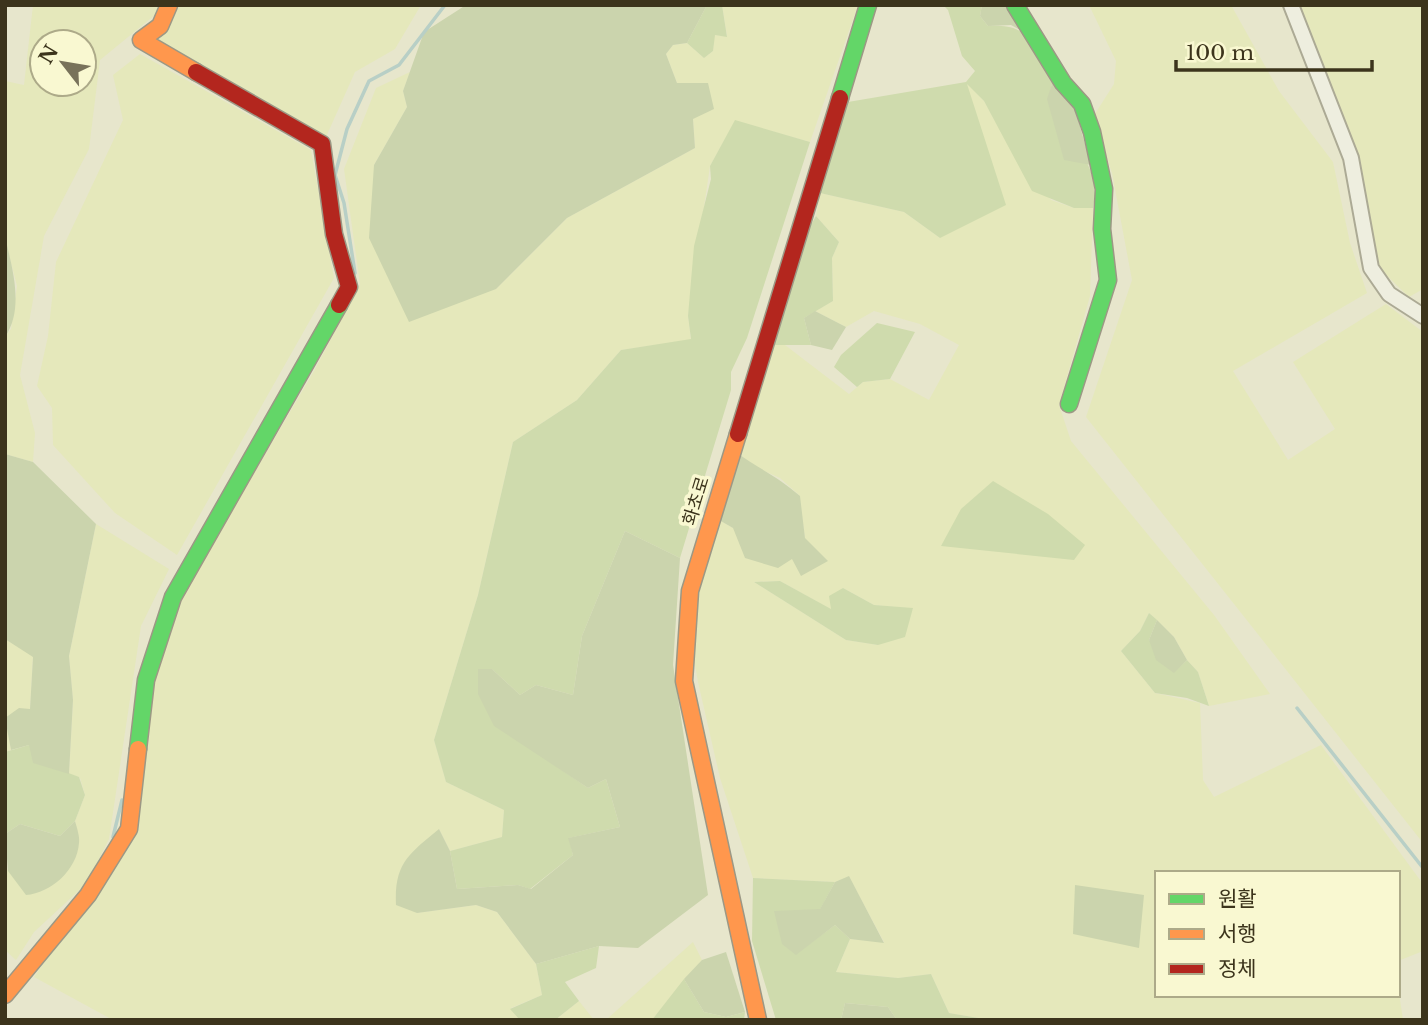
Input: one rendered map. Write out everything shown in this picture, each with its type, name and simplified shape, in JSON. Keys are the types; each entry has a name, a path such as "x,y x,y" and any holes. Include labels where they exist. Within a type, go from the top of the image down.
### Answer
{"street":[{"path":"5,995 88,895 128,829 146,680 173,597 349,287 340,265 327,201 322,144 141,40 160,26 169,5"},
{"name":"화초로","path":"758,1020 684,681 690,591 868,5"},
{"path":"1015,5 1063,83 1082,104 1093,132 1104,189 1102,229 1108,280 1069,404"},
{"path":"1291,5 1351,158 1371,268 1389,293 1423,316"}],"green space":[{"path":"33,5 161,5 161,10 100,60 98,76 98,28 30,28"},
{"path":"180,5 421,5 395,49 355,72 326,137 159,40"},
{"path":"466,5 707,5 687,43 673,45 666,54 677,83 708,83 714,109 693,119 695,148 567,218 496,289 409,322 369,238 374,165 407,107 403,91 424,32"},
{"path":"707,5 722,5 727,37 715,35 713,51 704,58 687,43"},
{"path":"722,5 858,5 810,142 735,121 710,166 688,316 691,340 621,350 577,400 513,442 478,595 434,740 446,782 504,810 502,837 450,851 439,829 416,913 476,905 497,912 536,964 542,995 511,1008 520,1020 113,1020 34,977 134,833 155,681 182,596 314,371 360,284 344,169 376,88 410,72 403,91 407,107 374,165 496,289 567,218 695,148 693,119 708,83 677,83 666,54 673,45 687,43 704,58 713,51 714,35 727,36"},
{"path":"943,5 982,5 980,16 988,26 1015,29 1024,33 1036,47 1053,81 1050,99 1053,114 1090,168 1094,186 1093,208 1074,208 1032,191 984,101 967,84 1006,205 940,238 904,212 820,193 848,102 966,82 975,71 962,56 948,10"},
{"path":"982,5 1009,5 1026,33 1011,25 988,26 980,16"},
{"path":"1089,5 1231,5 1279,91 1333,162 1350,243 1367,293 1233,371 1288,460 1335,429 1293,362 1386,304 1423,332 1423,843 1086,417 1132,280 1112,173 1093,117 1114,84 1116,61"},
{"path":"1293,5 1423,5 1423,289 1409,297 1376,265 1345,129"},
{"path":"28,49 28,98 95,98 89,149 44,236 20,375 35,433 33,462 5,454 5,337 11,329 17,286 5,240 5,81 24,85"},
{"path":"140,54 311,150 334,278 177,555 115,513 53,445 52,408 37,386 48,336 56,262 123,120 113,75"},
{"path":"1053,81 1073,102 1091,165 1064,160 1047,99"},
{"path":"966,82 984,101 1008,144 1051,200 1074,208 1093,208 1090,296 1059,405 1071,441 1214,615 1270,694 1209,706 1198,672 1187,660 1174,637 1149,613 1140,631 1121,651 1155,693 1200,703 1203,780 1214,797 1321,745 1423,884 1423,951 1400,960 1400,871 1155,871 1155,997 1400,997 1403,1020 990,1020 949,1013 931,974 898,978 836,972 850,939 884,942 849,877 835,882 753,878 720,778 698,682 692,648 699,583 719,520 733,528 805,538 799,495 780,478 760,469 737,453 773,345 785,345 849,394 863,382 890,379 929,400 959,345 920,324 874,311 846,327 815,311 833,301 832,258 839,242 816,216 820,193 904,212 940,238","holes":["780,581 832,610 843,588 874,605 913,609 878,645 846,640 754,582"]},
{"path":"735,120 810,142 747,338 731,372 731,390 680,558 625,531 582,636 573,695 536,685 520,695 492,669 547,760 588,788 606,779 620,827 569,838 573,855 530,889 518,885 457,889 450,851 502,837 504,810 446,782 434,740 478,595 513,442 577,400 621,350 691,339 688,316 694,246 711,179 710,166"},
{"path":"816,216 839,242 832,258 833,301 804,318 811,345 773,345 808,230"},
{"path":"6,241 16,302 11,326 5,337"},
{"path":"815,311 846,327 832,350 811,345 804,318"},
{"path":"877,323 915,332 890,379 863,382 857,387 834,367 841,355"},
{"path":"737,453 800,496 805,538 828,561 801,576 792,559 778,568 745,558 733,528 719,520"},
{"path":"5,454 33,462 96,524 69,656 73,700 69,774 33,763 29,745 11,750 5,718 19,708 30,709 33,657 5,639"},
{"path":"993,481 1048,514 1085,545 1074,560 941,546 961,509"},
{"path":"96,524 169,569 141,626 109,839 87,883 34,932 16,960 5,950 5,861 8,871 79,843 75,821 85,795 80,778 69,774 73,701 69,656"},
{"path":"625,531 680,558 673,665 708,895 638,948 599,946 536,964 497,912 476,905 417,913 396,905 398,879 412,853 439,829 450,851 457,889 518,885 531,889 573,855 568,838 620,827 606,779 588,788 494,726 478,694 478,669 492,669 520,695 536,685 573,695 582,636"},
{"path":"780,581 831,609 829,596 843,588 874,605 913,608 905,637 878,645 846,640 754,582"},
{"path":"1149,613 1157,620 1149,640 1174,672 1187,660 1198,672 1209,706 1187,698 1155,693 1121,651 1140,631"},
{"path":"1157,620 1174,637 1187,660 1174,673 1156,660 1149,640"},
{"path":"5,639 33,656 30,709 6,718 11,750 5,752"},
{"path":"29,745 58,769 79,777 85,795 75,821 60,836 20,824 5,834 5,752"},
{"path":"75,821 79,843 68,871 45,890 26,895 8,871 5,834 20,824 60,836"},
{"path":"849,876 884,943 850,939 835,925 796,955 782,944 774,911 820,909 835,882"},
{"path":"753,878 835,882 796,954 835,925 850,939 836,972 898,978 931,974 949,1013 990,1020 897,1020 888,1007 845,1003 841,1020 776,1020 752,941"},
{"path":"1075,885 1144,895 1139,948 1073,934"},
{"path":"693,942 702,960 652,1020 606,1020"},
{"path":"599,946 596,968 565,982 579,1001 555,1020 520,1020 510,1009 542,995 536,964"},
{"path":"726,952 745,1012 726,1017 704,1012 684,979 702,960"},
{"path":"684,979 704,1012 726,1017 745,1012 744,1020 652,1020"},
{"path":"579,1001 594,1020 555,1020"},
{"path":"845,1003 888,1007 897,1020 841,1020"}],"waterway":[{"path":"355,273 344,203 335,175 347,129 369,81 399,65 445,5"},
{"path":"1297,708 1423,868"},
{"path":"113,837 122,800"}],"traffic: fast":[{"path":"840,98 868,5"},
{"path":"1015,5 1063,83 1082,104 1092,132 1104,189 1102,229 1108,280 1069,404"},
{"path":"138,749 146,680 173,597 339,305"}],"traffic: slow":[{"path":"169,5 160,26 141,40 196,72"},
{"path":"738,434 690,591 684,681 758,1020"},
{"path":"5,995 88,895 129,829 138,749"}],"traffic: jam":[{"path":"196,72 322,144 334,234 349,287 339,305"},
{"path":"738,434 840,98"}]}
